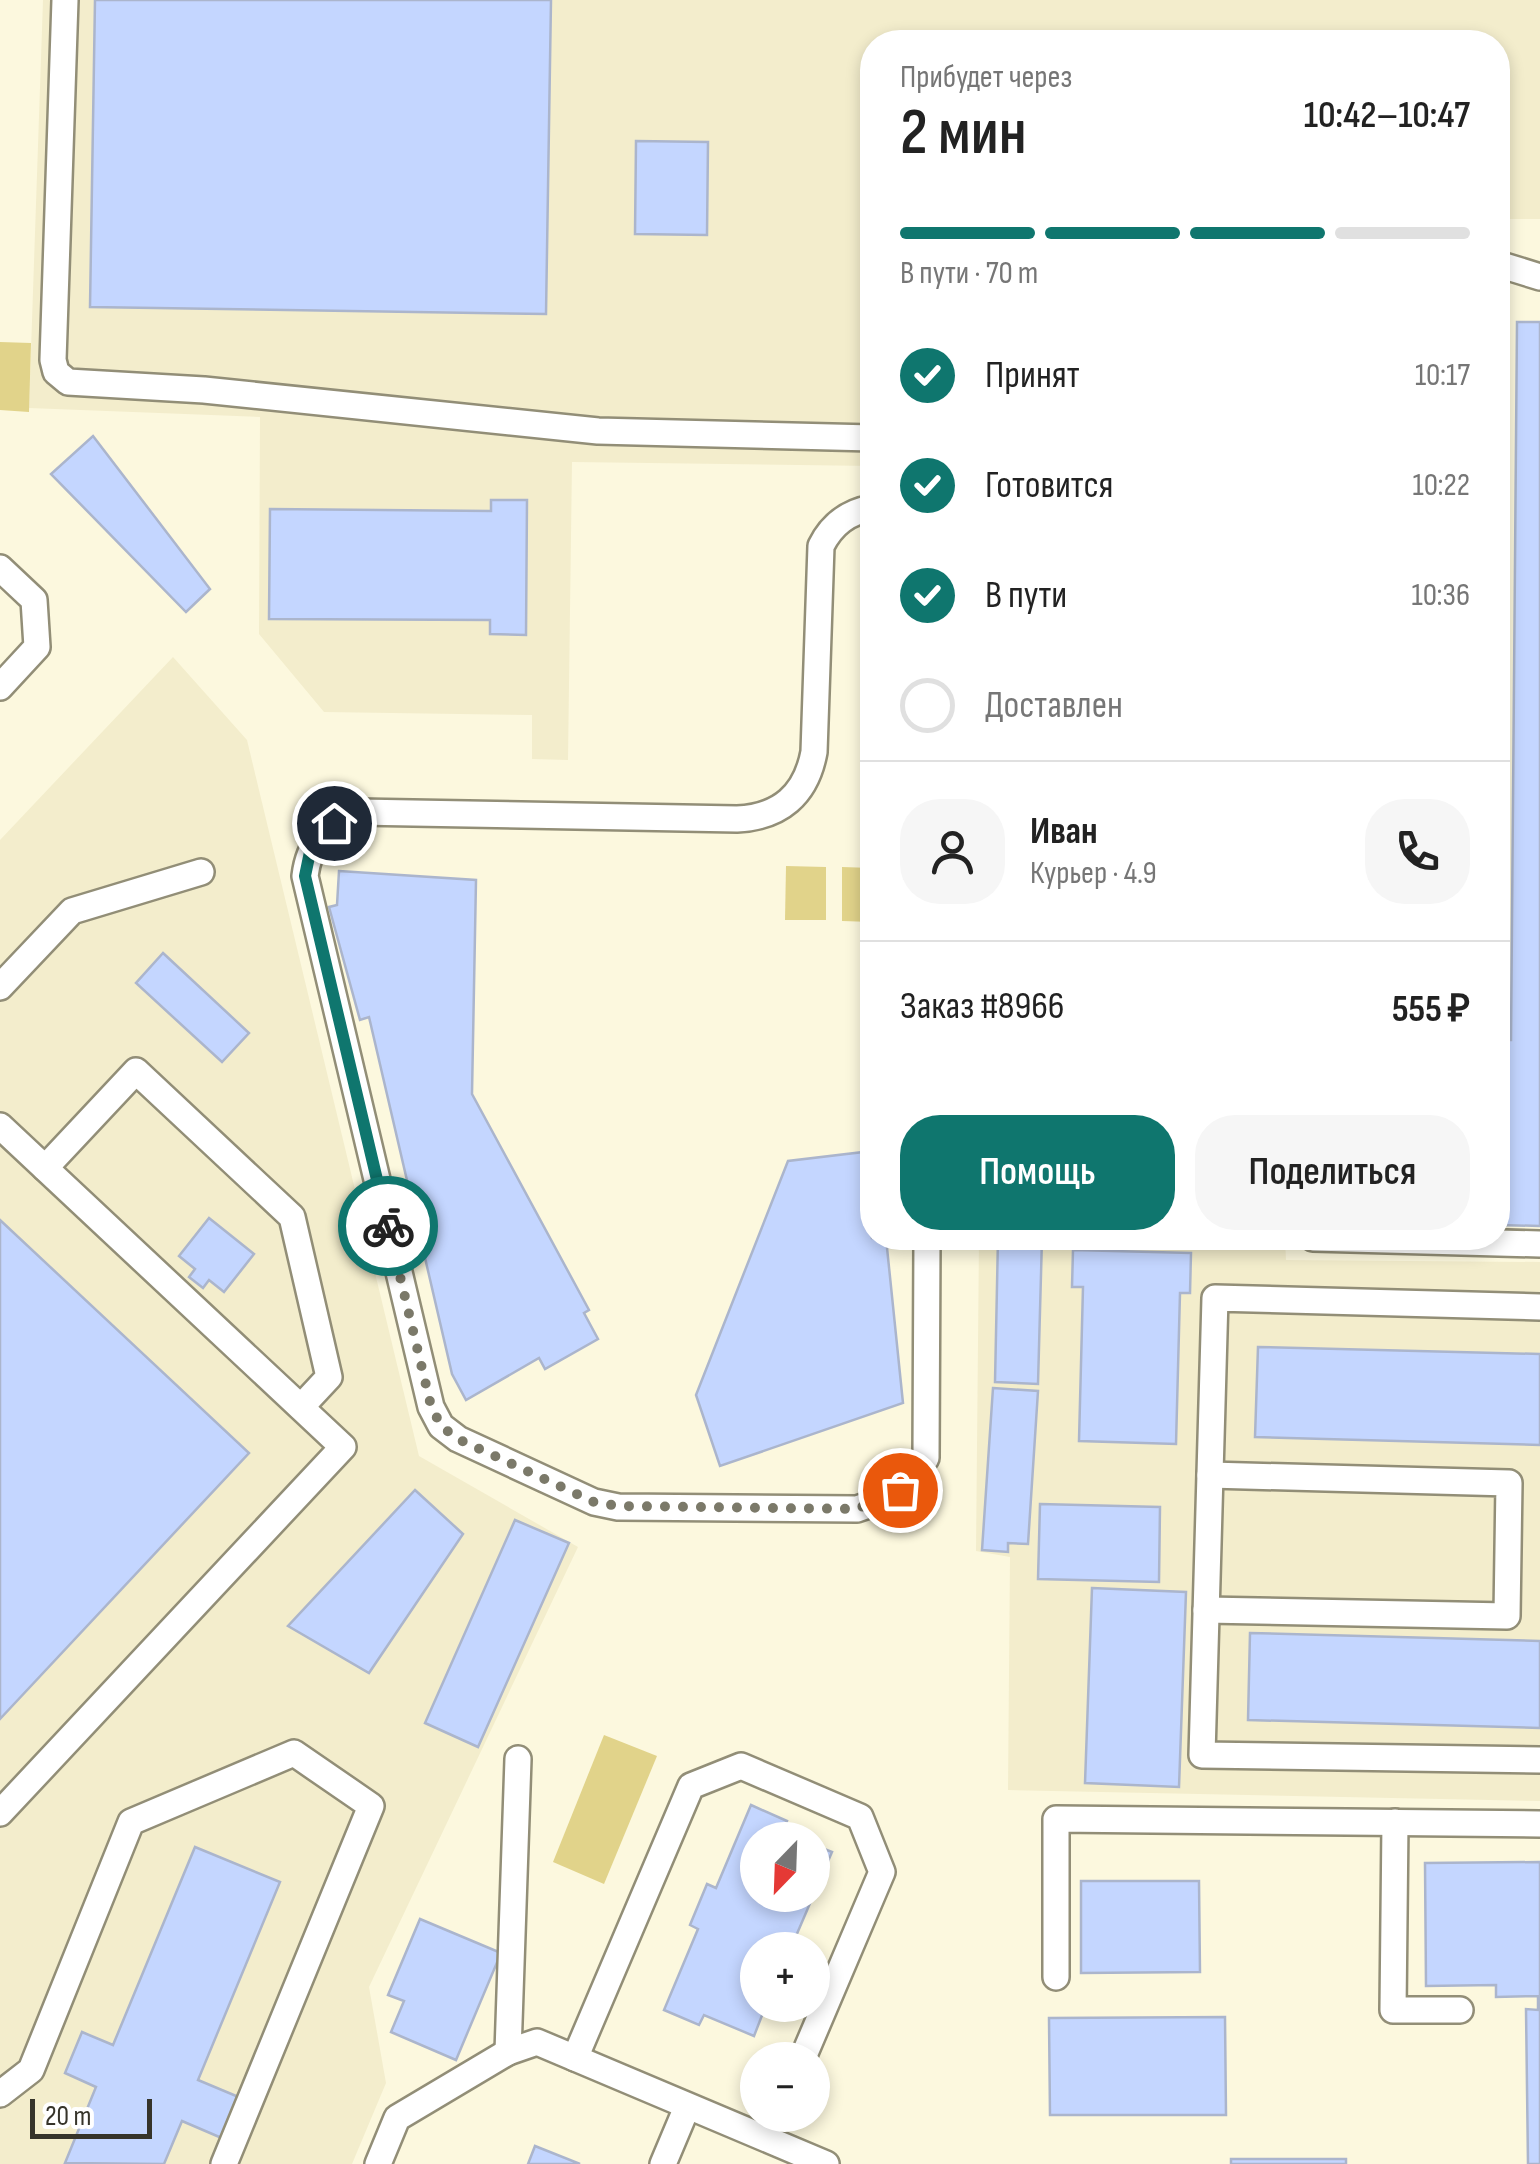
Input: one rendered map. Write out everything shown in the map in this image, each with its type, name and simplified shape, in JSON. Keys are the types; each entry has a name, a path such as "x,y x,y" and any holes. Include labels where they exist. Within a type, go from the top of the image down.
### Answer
{"lane":[{"path":"66,0 53,360 56,372 68,382 204,390 598,430 860,438"},
{"path":"1510,267 1540,276"},
{"path":"860,511 837,523 822,546 814,752 804,784 785,806 758,818 358,812 334,823 316,842 305,876 431,1406 441,1426 458,1439 594,1502 618,1506 857,1509 882,1501 914,1477 926,1458 928,1250"},
{"path":"0,568 34,600 36,647 0,687"},
{"path":"0,987 72,911 201,872"},
{"path":"45,1168 136,1072 292,1217 329,1377 301,1407"},
{"path":"0,1126 343,1447 0,1813"},
{"path":"1510,1243 1540,1244"},
{"path":"1540,1306 1215,1298 1202,1755 1540,1760"},
{"path":"1206,1610 1508,1616 1509,1483 1210,1476"},
{"path":"0,2094 32,2070 131,1822 294,1753 372,1806 224,2164"},
{"path":"508,2052 518,1759"},
{"path":"575,2058 691,1786 741,1766 860,1817 882,1872 810,2042"},
{"path":"1056,1977 1056,1819 1540,1824"},
{"path":"1395,1822 1394,2010 1460,2010"},
{"path":"378,2164 397,2118 508,2052 537,2042 826,2164"},
{"path":"663,2164 687,2107"},
{"path":"768,2140 771,2132"}],"shaded area":[{"path":"43,0 1540,0 1540,219 1510,219 1510,30 860,30 860,466 572,462 568,760 532,759 532,715 324,712 259,634 260,417 29,408"},
{"path":"0,342 31,343 29,412 0,410"},
{"path":"173,657 247,740 419,1456 578,1547 369,1987 386,2083 352,2164 0,2164 0,840"},
{"path":"786,866 826,867 826,920 785,920"},
{"path":"842,867 860,868 860,922 842,921"},
{"path":"979,1250 1286,1250 1286,1260 1540,1262 1540,1801 1008,1790 1010,1557 976,1551"},
{"path":"604,1735 657,1756 604,1884 553,1862"}],"building":[{"path":"95,0 551,0 546,314 90,307"},
{"path":"636,141 708,142 707,235 635,234"},
{"path":"1517,322 1540,322 1540,1226 1510,1225"},
{"path":"93,436 210,589 186,612 51,474"},
{"path":"491,500 527,500 526,635 490,634 490,620 269,619 270,509 491,511"},
{"path":"339,871 476,880 472,1094 589,1310 584,1313 598,1339 545,1369 539,1358 466,1400 452,1374 369,1017 360,1020 329,907 337,905"},
{"path":"163,953 249,1033 222,1062 136,983"},
{"path":"860,1152 860,1250 887,1250 903,1403 720,1466 696,1395 788,1161"},
{"path":"209,1218 254,1254 224,1292 209,1280 203,1288 189,1277 195,1269 179,1256"},
{"path":"0,1220 249,1453 0,1719"},
{"path":"998,1250 1042,1250 1038,1384 995,1382"},
{"path":"1073,1250 1191,1253 1190,1293 1180,1293 1176,1444 1079,1441 1083,1287 1072,1287"},
{"path":"1258,1347 1540,1354 1540,1445 1255,1437"},
{"path":"993,1388 1038,1391 1028,1544 1008,1543 1008,1552 982,1550"},
{"path":"415,1490 463,1534 369,1673 288,1626"},
{"path":"1040,1504 1160,1507 1159,1582 1038,1579"},
{"path":"515,1520 569,1543 478,1747 425,1723"},
{"path":"1092,1588 1186,1592 1179,1787 1085,1783"},
{"path":"1250,1633 1540,1641 1540,1728 1248,1720"},
{"path":"751,1805 787,1821 787,1822 744,1822"},
{"path":"740,1831 740,1912 806,1912 798,1932 740,1932 740,2022 759,2022 754,2036 704,2015 699,2025 664,2010 698,1929 690,1925 707,1884 716,1888"},
{"path":"195,1847 280,1882 198,2080 241,2098 224,2139 182,2121 164,2164 65,2163 96,2087 65,2073 82,2032 113,2045"},
{"path":"1540,1862 1540,2164 1528,2164 1526,2009 1538,2010 1538,1996 1496,1997 1496,1985 1426,1986 1425,1863"},
{"path":"1081,1881 1199,1881 1200,1972 1081,1973"},
{"path":"420,1919 501,1953 456,2060 391,2032 404,2001 388,1995"},
{"path":"1225,2017 1226,2115 1050,2115 1049,2018"},
{"path":"535,2146 580,2164 528,2164"},
{"path":"1231,2159 1346,2159 1346,2164 1231,2164"}],"way so far":[{"path":"388,1226 431,1406 441,1426 458,1439 594,1502 618,1506 857,1509 900,1490"}],"route":[{"path":"334,823 310,852 305,876 388,1226"}]}
